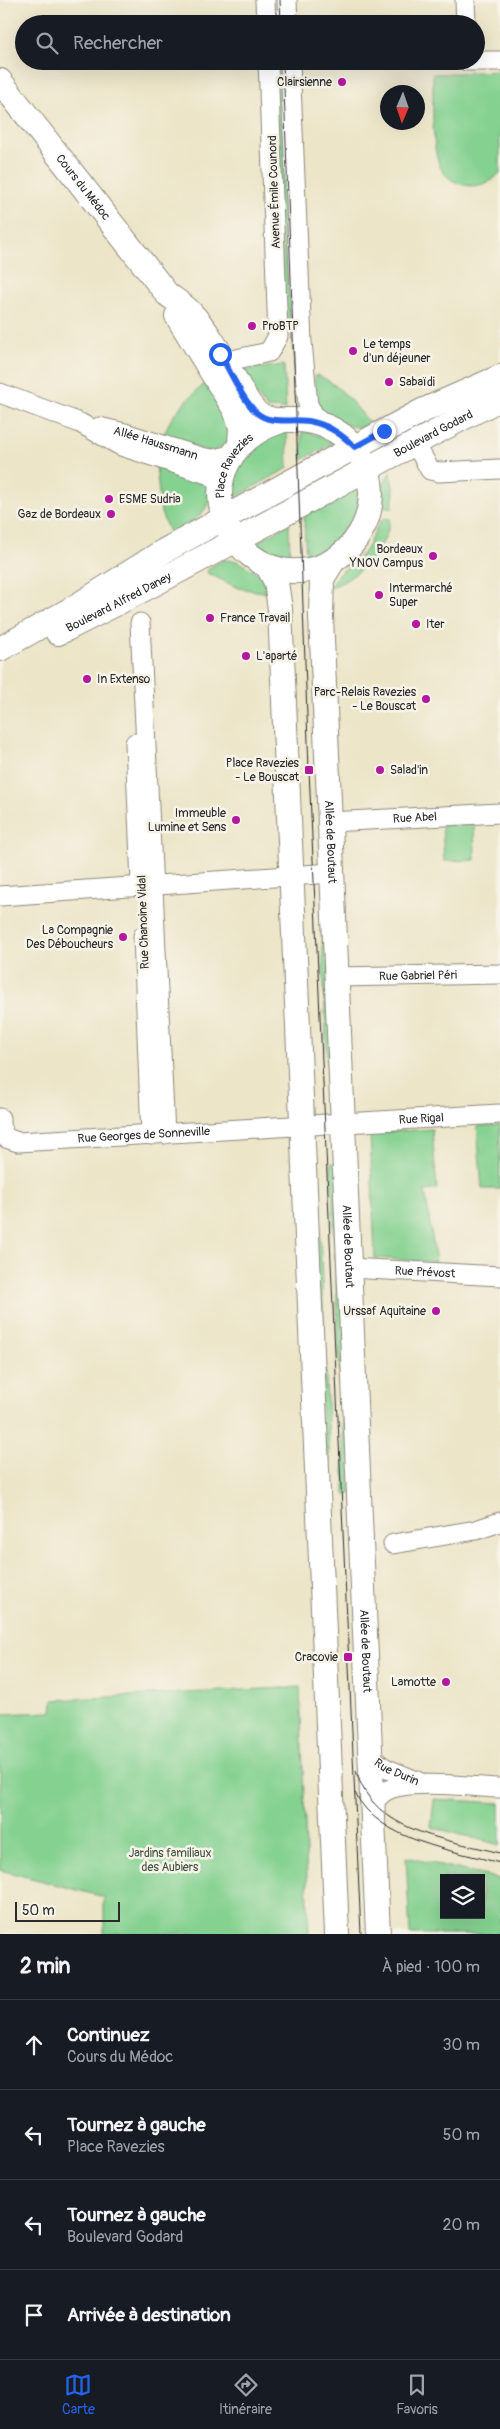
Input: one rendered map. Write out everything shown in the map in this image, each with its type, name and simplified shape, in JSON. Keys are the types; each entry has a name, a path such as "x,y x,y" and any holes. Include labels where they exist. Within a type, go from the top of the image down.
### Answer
{"main road":[{"name":"Cours du Médoc","path":"0,81 167,294 179,322 235,410 241,427 236,450"},
{"name":"Cours du Médoc","path":"167,294 191,312 258,414 281,421"},
{"name":"Boulevard Godard","path":"355,447 422,411 500,377"},
{"name":"Boulevard Godard","path":"367,468 500,399"},
{"name":"Place Ravezies","path":"297,420 326,426 342,435 355,447 367,468 372,491 370,514 366,526 352,546 333,561 318,568 302,571 281,570 267,565 249,555 234,540 224,518 220,486 224,470 236,450 259,430 281,421 297,420"},
{"name":"Place Ravezies","path":"224,518 355,447"},
{"path":"234,540 367,468"},
{"name":"Boulevard Alfred Daney","path":"0,649 75,606 129,571 224,518"},
{"name":"Boulevard Alfred Daney","path":"0,664 41,641 132,596 234,540"},
{"name":"Allée de Boutaut","path":"333,561 322,579 321,608 378,1934"},
{"path":"267,565 279,592 337,1934"}],"street":[{"path":"265,0 266,15"},
{"path":"287,0 288,15"},
{"path":"465,0 466,15"},
{"path":"485,61 500,61"},
{"name":"Avenue Émile Counord","path":"223,359 232,360 270,352 277,341 279,323 268,70"},
{"name":"Avenue Émile Counord","path":"290,70 302,323"},
{"name":"Place Ravezies","path":"302,323 308,405 314,415 326,426"},
{"name":"Allée Haussmann","path":"0,393 80,424 121,446 210,475 220,486"},
{"name":"Allée Haussmann","path":"80,424 125,433 201,457 214,458 236,450"},
{"path":"415,443 430,470 439,472 500,469"},
{"name":"Rue Chanoine Vidal","path":"140,623 144,711 135,746 148,886 158,1134"},
{"name":"Rue Abel","path":"330,822 500,813"},
{"path":"0,896 332,873"},
{"name":"Rue Gabriel Péri","path":"337,977 500,974"},
{"name":"Rue Rigal","path":"302,1127 500,1114"},
{"name":"Rue Georges de Sonneville","path":"0,1118 0,1126 6,1138 18,1142 302,1127"},
{"name":"Rue Prévost","path":"350,1268 500,1276"},
{"path":"393,1544 476,1530 500,1522"},
{"name":"Rue Durin","path":"370,1757 385,1768 425,1784"},
{"name":"Rue Durin","path":"373,1803 384,1792 391,1789 425,1784 500,1788"}],"green space":[{"path":"273,70 286,70 297,321 284,321"},
{"path":"500,71 500,173 488,182 479,185 461,184 446,175 436,156 433,120 433,74"},
{"path":"284,365 286,409 267,408 237,371"},
{"path":"317,375 332,383 345,395 368,421 367,425 354,427 347,425 333,418 315,404 315,376"},
{"path":"206,383 225,410 229,420 230,437 224,445 212,452 163,438 174,414"},
{"path":"302,431 320,436 333,443 302,460"},
{"path":"287,432 288,468 232,499 236,475 247,455 265,440"},
{"path":"156,466 206,482 209,491 207,507 202,513 188,524 172,532 169,532 161,513"},
{"path":"390,472 394,492 392,508 383,506 383,486"},
{"path":"359,485 356,513 347,533 331,547 306,559 304,516"},
{"path":"384,518 390,519 388,530 377,552 360,570 329,588 336,577 364,552 378,525"},
{"path":"289,524 290,559 274,556 253,544"},
{"path":"223,560 237,561 261,575 269,593 238,588 207,573 209,568"},
{"path":"474,824 475,860 444,861 442,825"},
{"path":"321,909 327,909 334,1090 328,1090"},
{"path":"500,1125 500,1189 482,1189 477,1126"},
{"path":"432,1129 437,1189 425,1191 436,1262 375,1258 370,1133"},
{"path":"331,1163 337,1163 351,1494 345,1495"},
{"path":"311,1164 317,1164 331,1495 325,1495"},
{"name":"Jardins familiaux des Aubiers","path":"300,1687 309,1934 104,1934 104,1897 0,1870 0,1714 52,1712 53,1700"},
{"path":"434,1799 500,1803 500,1845 431,1827"},
{"path":"406,1857 479,1874 440,1874 440,1919 485,1919 485,1875 500,1879 500,1934 410,1934"}],"tram line":[{"path":"280,0 281,15"},
{"path":"283,70 309,770 361,1934"},
{"path":"356,1771 365,1792 379,1808 395,1820 415,1830 436,1837 500,1853"},
{"path":"355,1793 366,1809 381,1822 399,1833 439,1848 500,1863"}],"place":[{"name":"Clairsienne","path":"342,82"},
{"name":"ProBTP","path":"252,326"},
{"name":"Le temps d'un déjeuner","path":"353,351"},
{"name":"Sabaïdi","path":"389,382"},
{"name":"ESME Sudria","path":"109,499"},
{"name":"Gaz de Bordeaux","path":"111,514"},
{"name":"Bordeaux YNOV Campus","path":"433,556"},
{"name":"Intermarché Super","path":"379,595"},
{"name":"France Travail","path":"210,618"},
{"name":"Iter","path":"416,624"},
{"name":"L'aparté","path":"246,656"},
{"name":"In Extenso","path":"87,679"},
{"name":"Parc-Relais Ravezies - Le Bouscat","path":"426,699"},
{"name":"Place Ravezies - Le Bouscat","path":"309,770"},
{"name":"Salad'in","path":"380,770"},
{"name":"Immeuble Lumine et Sens","path":"236,820"},
{"name":"La Compagnie Des Déboucheurs","path":"123,937"},
{"name":"Urssaf Aquitaine","path":"436,1311"},
{"name":"Cracovie","path":"348,1657"},
{"name":"Lamotte","path":"446,1682"}],"route":[{"path":"220,354 258,414 281,421 312,421 342,435 355,447 384,431"}]}
